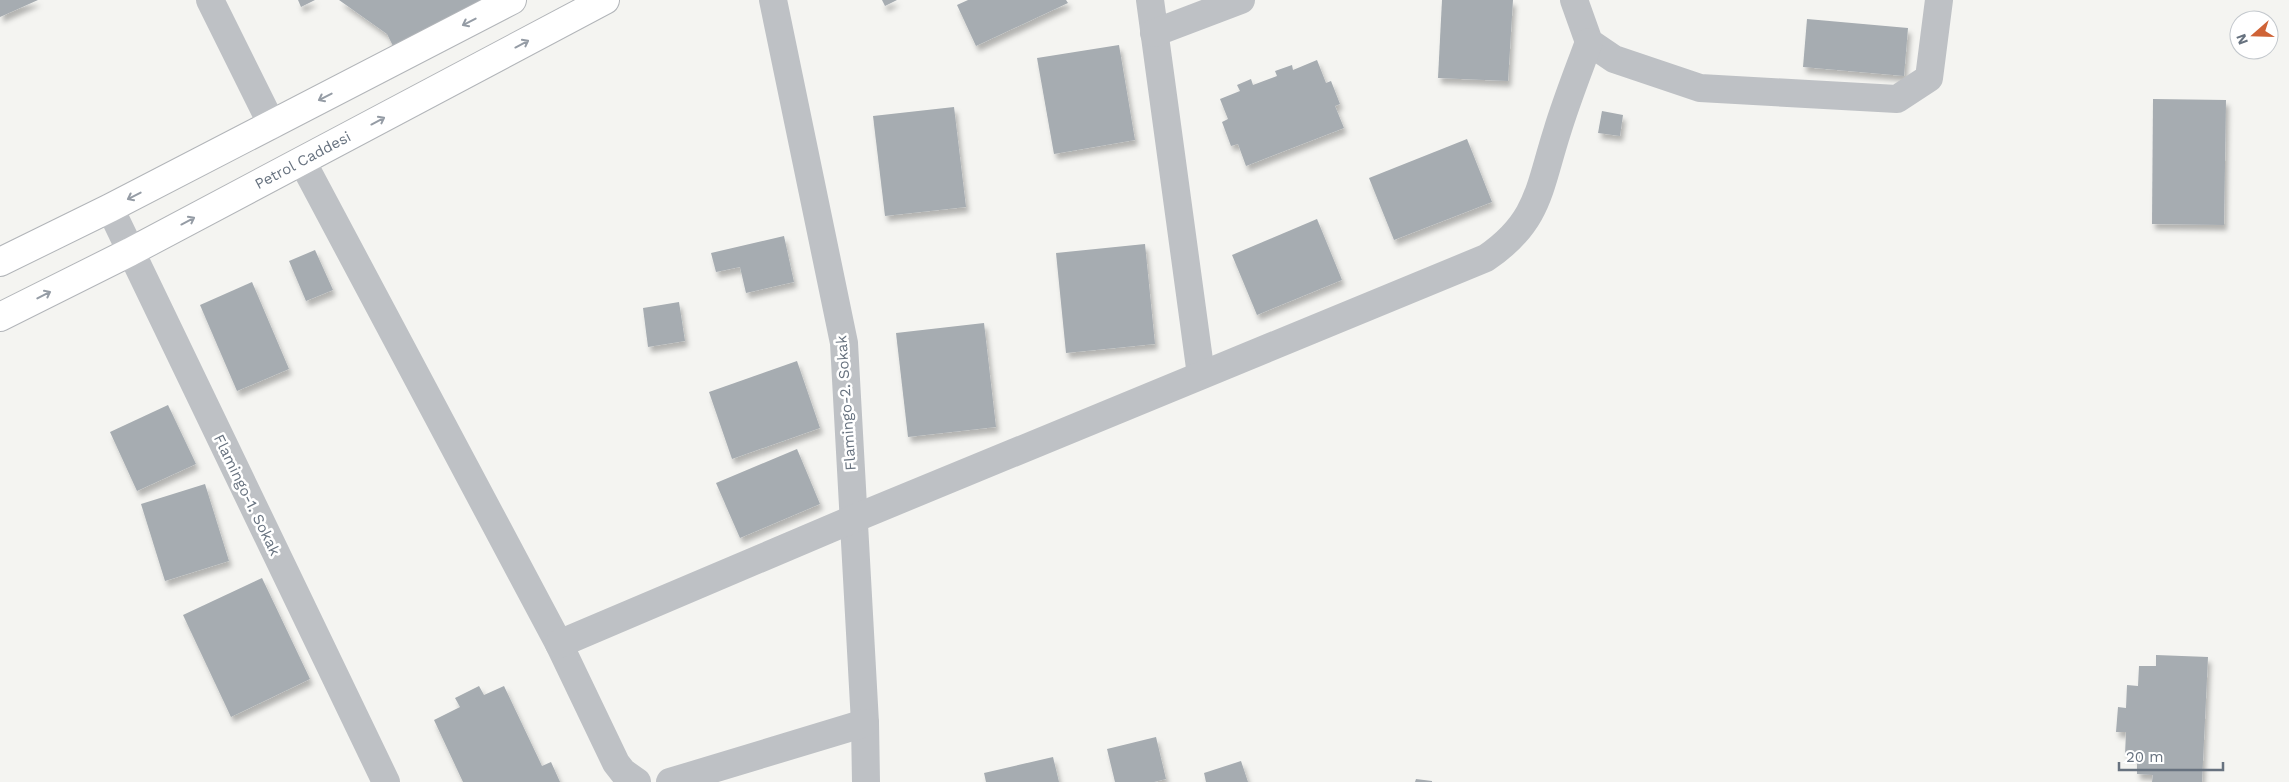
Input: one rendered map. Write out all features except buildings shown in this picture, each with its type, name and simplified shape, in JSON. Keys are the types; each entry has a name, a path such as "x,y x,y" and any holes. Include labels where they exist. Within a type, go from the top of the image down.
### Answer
{"main road":[{"path":"0,262 110,208 512,0"},
{"name":"Petrol Caddesi","path":"0,317 130,252 605,0"}],"street":[{"path":"210,0 272,125"},
{"name":"Flamingo-2. Sokak","path":"773,0 844,343 866,723 866,782"},
{"path":"1150,0 1201,375"},
{"path":"1154,33 1241,0"},
{"path":"1574,0 1589,42 1614,59 1700,88 1898,99 1929,78 1939,0"},
{"path":"559,644 853,519 1486,258 1506,244 1522,227 1539,196 1557,131 1589,42"},
{"path":"302,161 559,644 616,763 623,772 637,782"},
{"name":"Flamingo-1. Sokak","path":"110,208 386,782"},
{"path":"670,782 866,723"}]}
